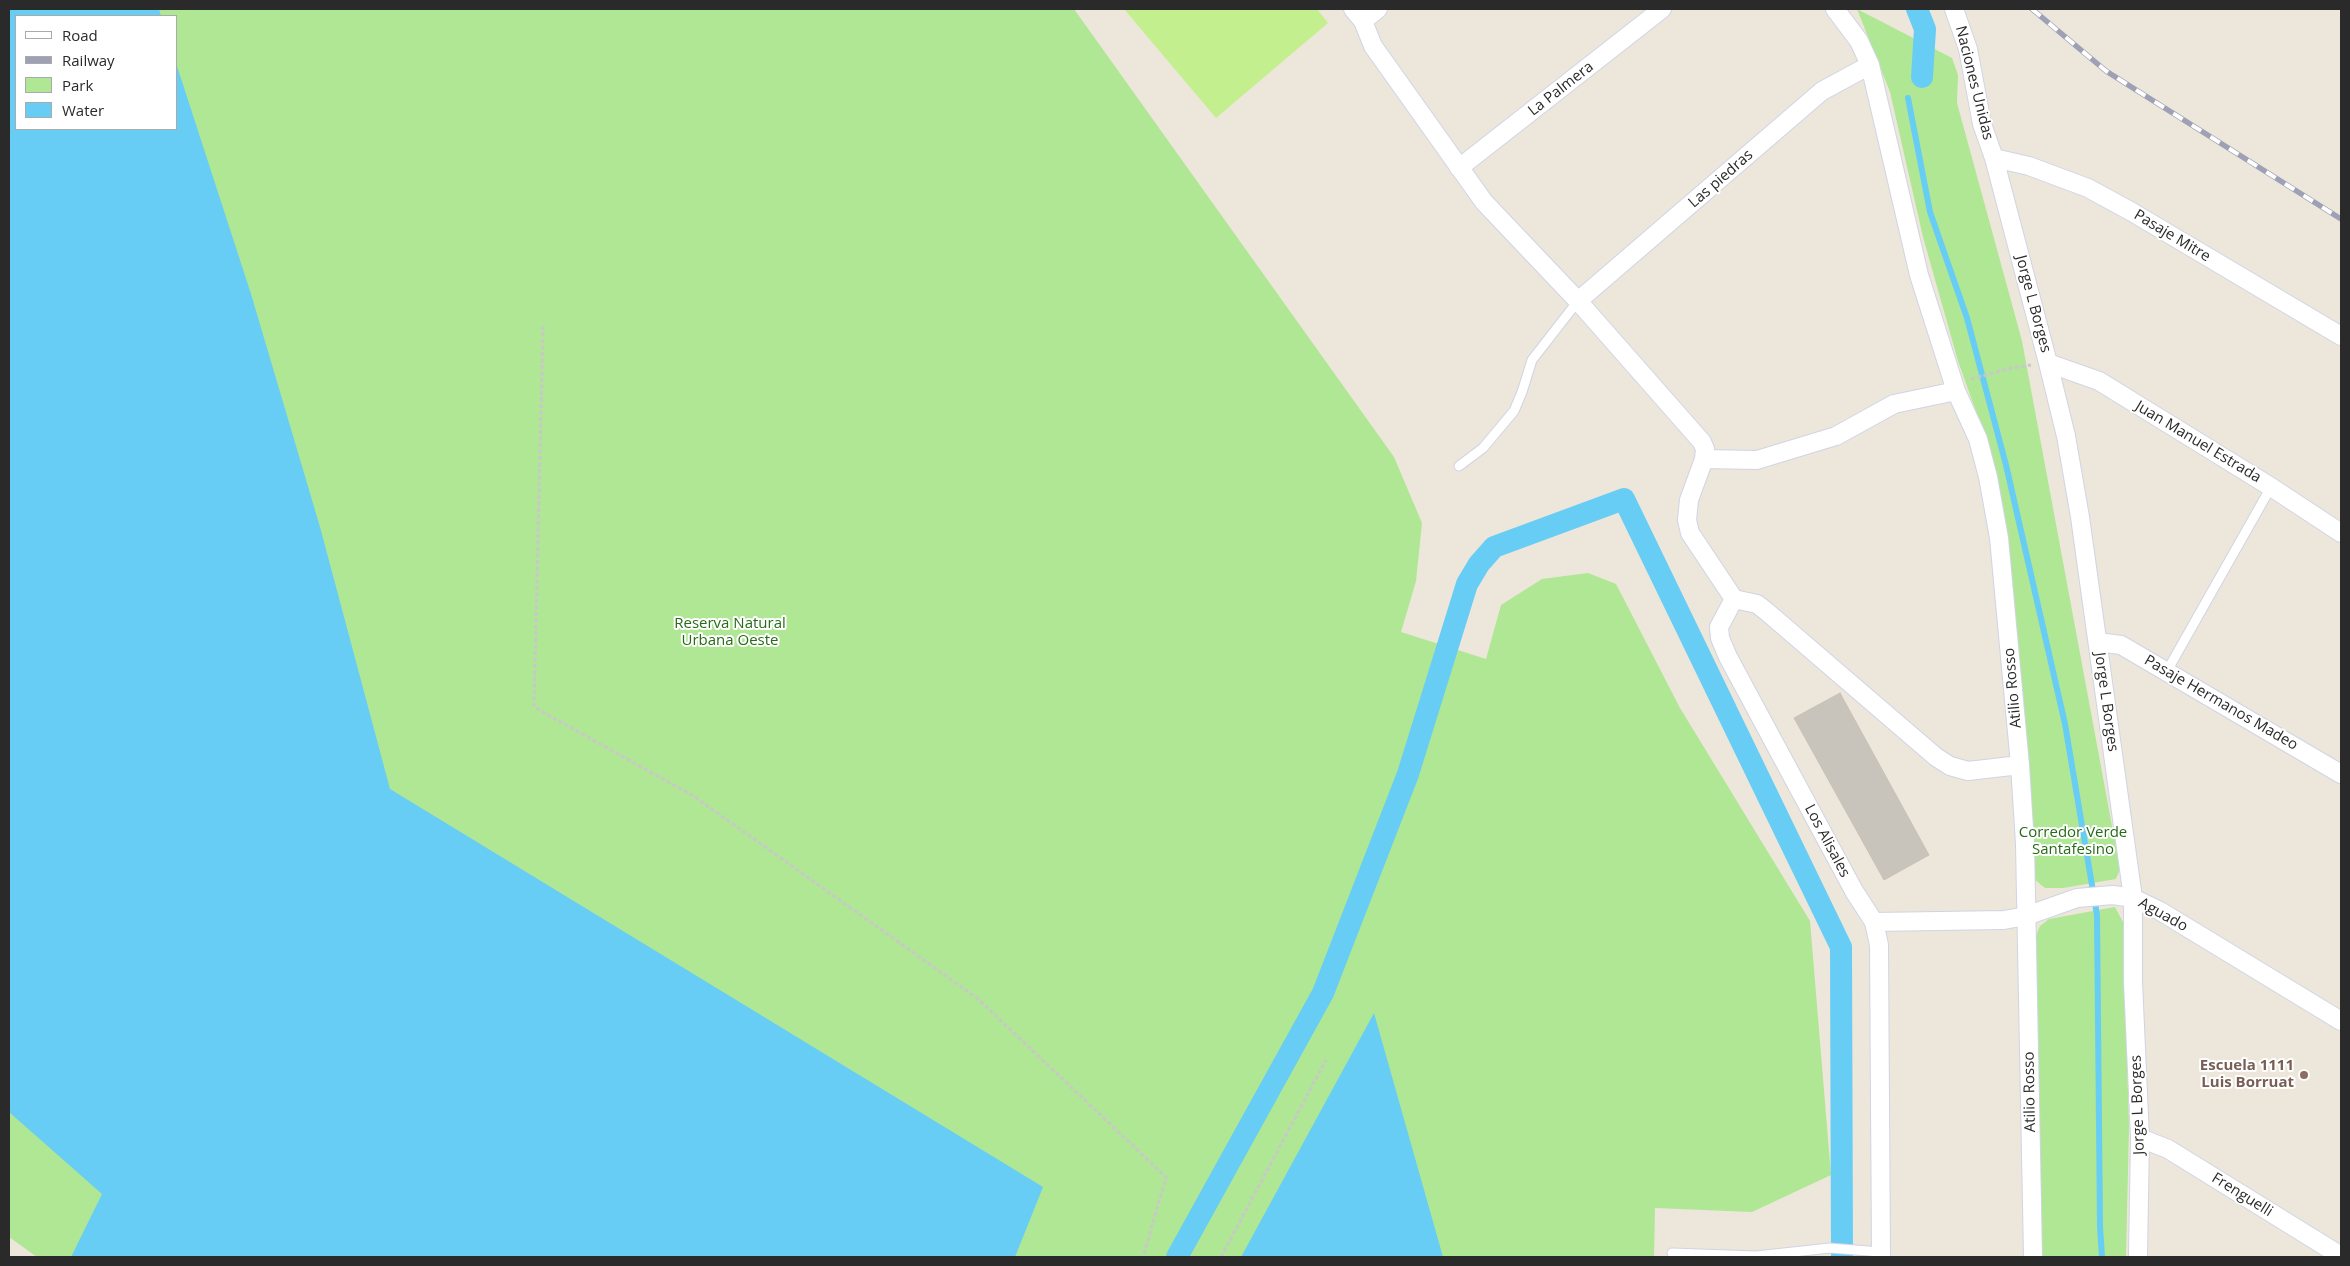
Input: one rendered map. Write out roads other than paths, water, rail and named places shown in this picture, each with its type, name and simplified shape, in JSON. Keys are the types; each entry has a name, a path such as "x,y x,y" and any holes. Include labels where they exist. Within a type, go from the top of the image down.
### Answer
{"street":[{"path":"1378,9 1358,15 1373,46 1484,202 1578,301 1702,442 1705,449 1704,459 1689,500 1687,520 1690,533 1734,599 1757,604 1936,757 1950,766 1968,771 2020,765"},
{"name":"La Palmera","path":"1459,168 1662,9"},
{"name":"Atilio Rosso","path":"1835,9 1859,41 1870,65 1919,275 1956,391 1978,439 1994,505 2020,765 2026,916 2033,1257"},
{"name":"Naciones Unidas","path":"1954,9 1968,49 1982,124 1994,158"},
{"name":"Las piedras","path":"1578,301 1822,91 1870,65"},
{"name":"Pasaje Mitre","path":"1994,158 2029,166 2088,188 2132,212 2341,336"},
{"name":"Jorge L Borges","path":"1994,158 2068,445 2098,642 2133,898 2133,982 2140,1138 2138,1257"},
{"name":"Juan Manuel Estrada","path":"2048,362 2098,381 2271,487 2341,533"},
{"path":"1704,459 1757,460 1836,436 1894,404 1956,391"},
{"name":"Los Alisales","path":"1734,599 1719,627 1728,657 1854,891 1874,922 1879,945 1881,1255"},
{"name":"Pasaje Hermanos Madeo","path":"2098,642 2121,645 2341,772"},
{"name":"Aguado","path":"1874,922 2004,920 2026,916 2077,898 2113,895 2133,898 2160,911 2341,1021"},
{"name":"Frenguelli","path":"2140,1138 2168,1149 2341,1256"}],"lane":[{"path":"1460,466 1483,448 1514,411 1532,360 1578,301"},
{"path":"2167,671 2271,487"},
{"path":"1672,1253 1756,1256 1830,1248 1881,1255"}],"water":[{"path":"9,9 159,9 161,15 15,15 15,130 178,130 178,69 251,294 320,527 390,789 1043,1187 1015,1257 71,1257 102,1194 9,1112"},
{"path":"1374,1013 1443,1257 1241,1257"}],"waterway":[{"path":"1917,9 1925,29 1922,77"},
{"path":"1908,98 1930,212 1967,318 2006,465 2065,724 2097,915 2100,1227 2102,1257"},
{"path":"1177,1257 1323,993 1408,774 1467,584 1479,564 1494,547 1624,499 1841,947 1842,1257"}],"railway":[{"path":"2032,9 2106,71 2341,219"}],"place":[{"name":"Escuela 1111 Luis Borruat","path":"2304,1075"}],"park label":[{"name":"Reserva Natural Urbana Oeste","path":"730,632"},
{"name":"Corredor Verde Santafesino","path":"2073,842"}]}
